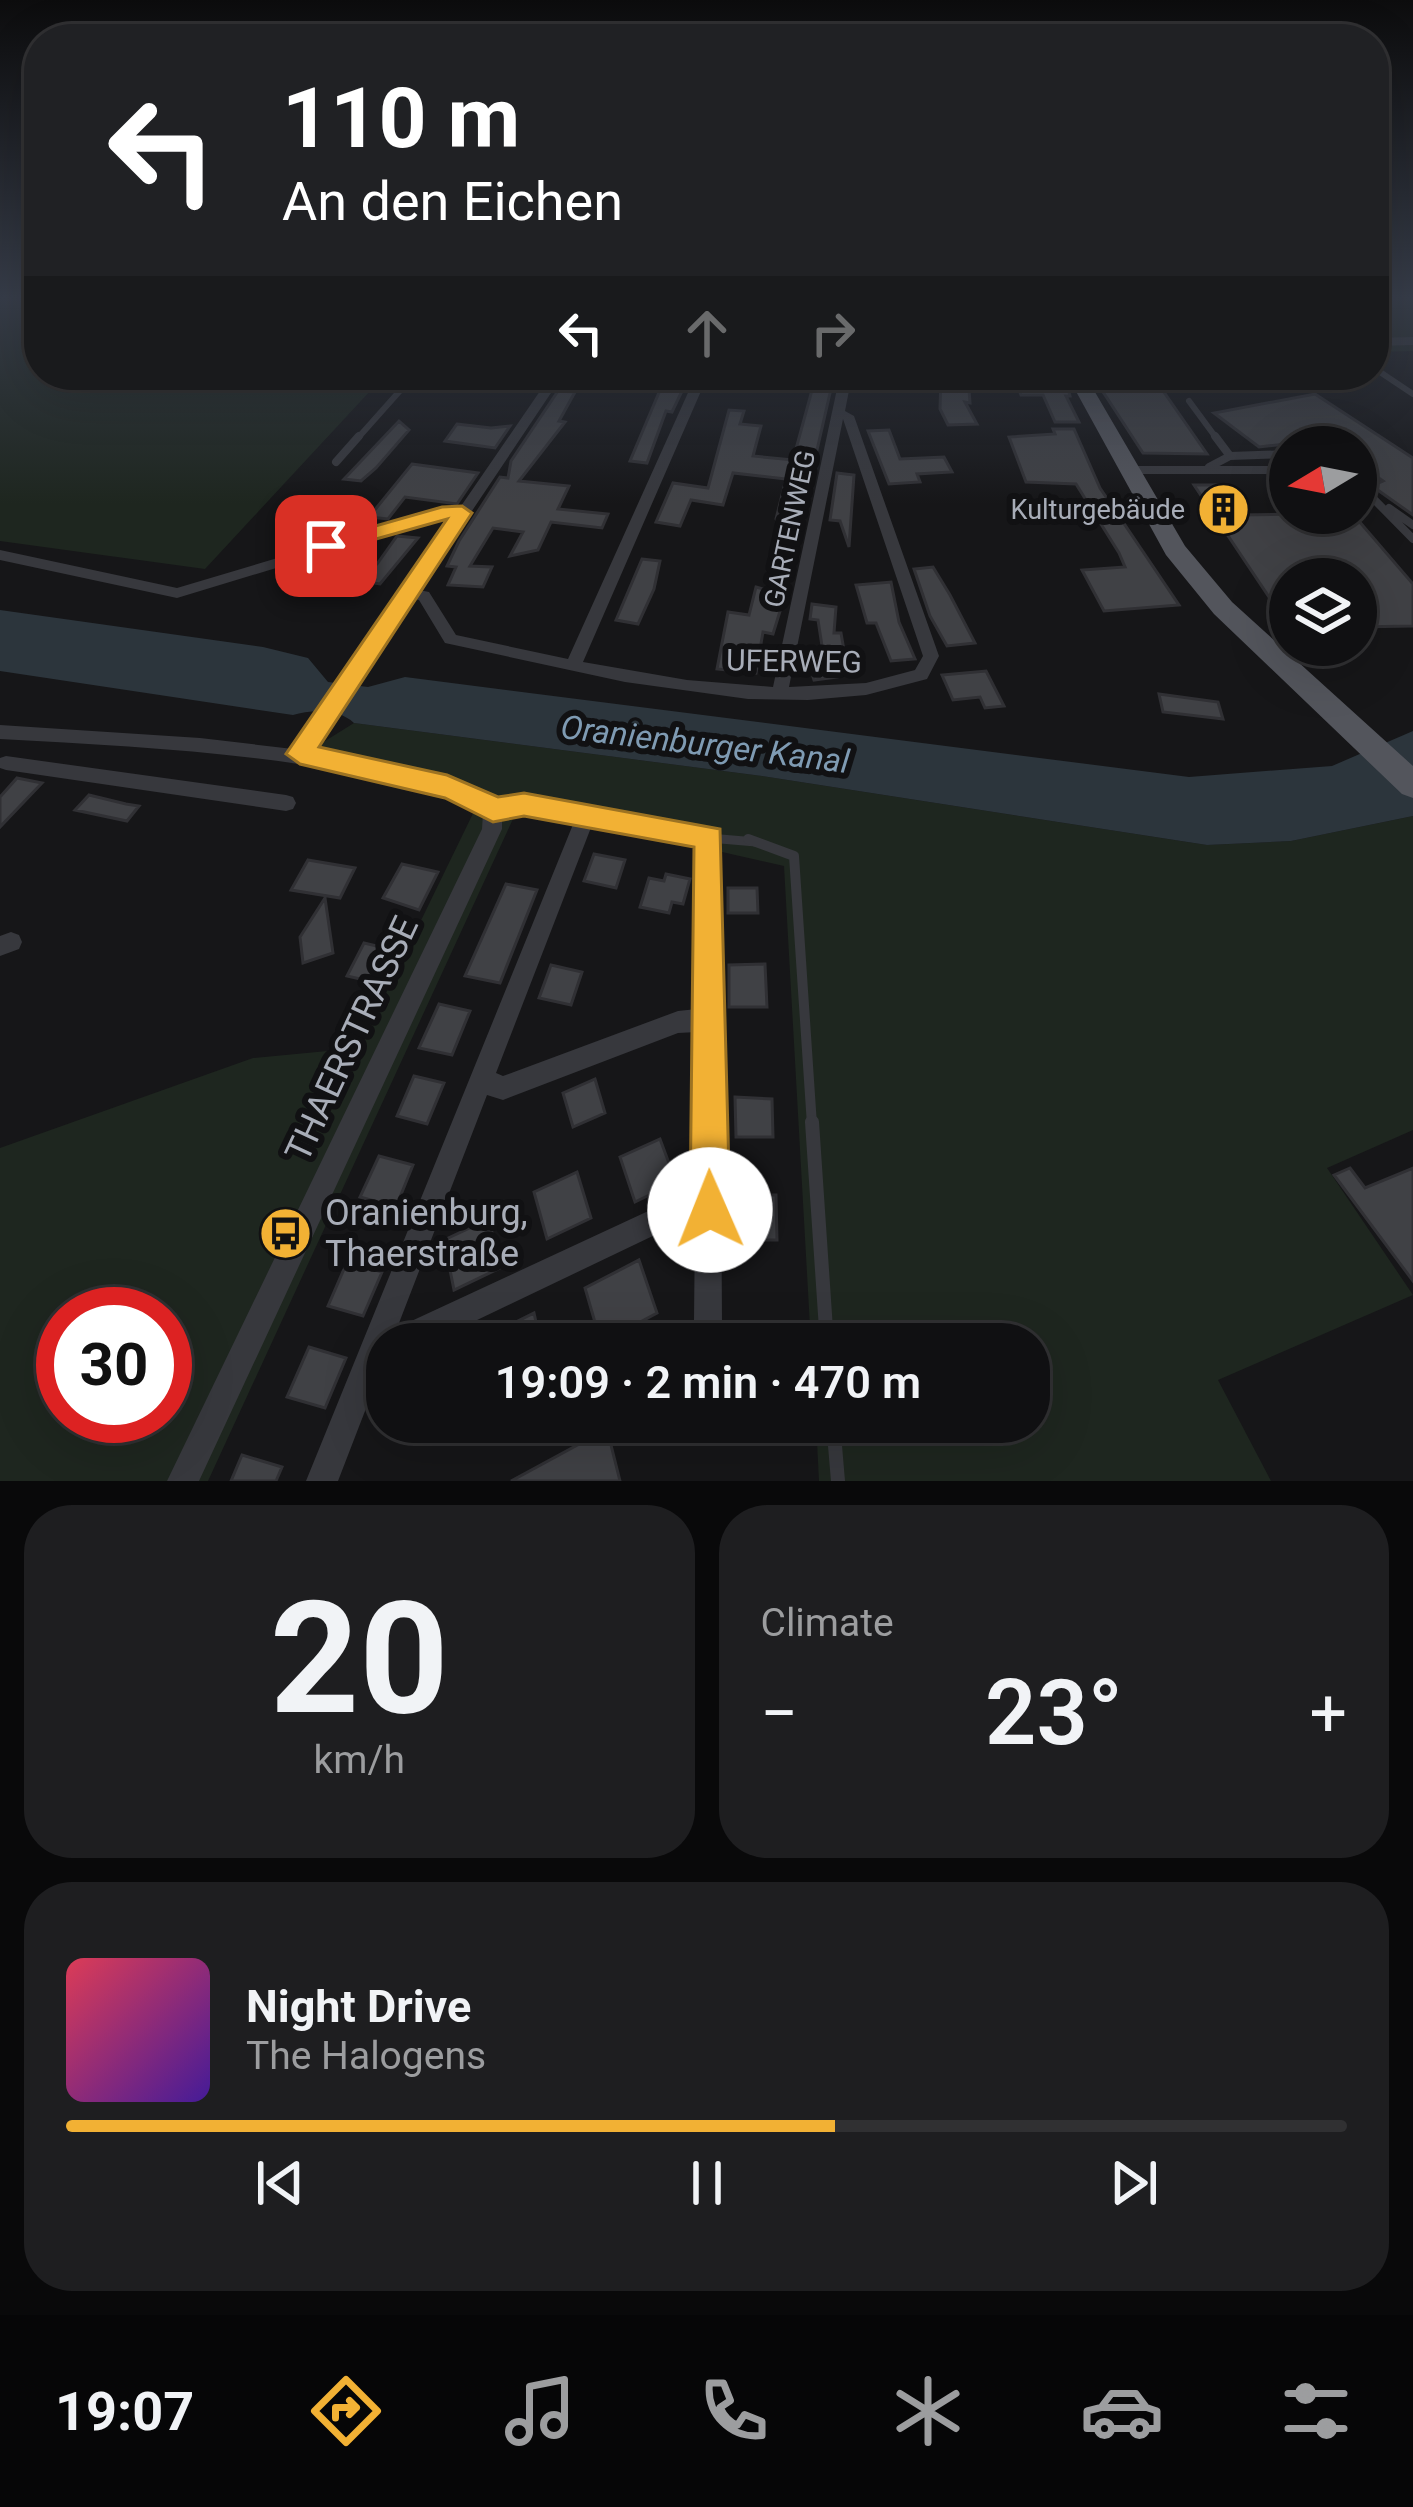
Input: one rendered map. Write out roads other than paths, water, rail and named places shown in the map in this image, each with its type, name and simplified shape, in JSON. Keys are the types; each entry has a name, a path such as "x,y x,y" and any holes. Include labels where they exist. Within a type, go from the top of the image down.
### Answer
{"main road":[{"path":"1085,390 1175,550 1222,608 1413,785"}],"street":[{"path":"300,754 547,390"},
{"path":"574,664 695,390"},
{"name":"GARTENWEG","path":"780,692 843,390"},
{"name":"UFERWEG","path":"408,593 424,596 451,639 698,686 780,692 882,688 921,675 931,656 848,416 839,413"},
{"path":"0,555 177,593 421,519 462,513"},
{"path":"0,733 300,754 447,787 478,797 493,810 524,805 709,838 708,1321"},
{"path":"3,766 34,734"},
{"path":"3,766 286,803"},
{"name":"THAERSTRASSE","path":"183,1481 492,829 493,810"},
{"path":"386,1323 586,815"},
{"path":"482,1081 503,1088 678,1022 708,1020"},
{"path":"440,1323 681,1209 710,1210"},
{"path":"322,1481 366,1372"}],"lane":[{"path":"336,462 401,390"},
{"path":"1190,401 1230,456"},
{"path":"1198,470 1217,466 1230,456 1269,455"},
{"path":"1127,470 1269,470"},
{"path":"1377,499 1413,525"},
{"path":"1377,500 1413,539"},
{"path":"709,838 748,839 794,856 826,1323"},
{"path":"835,1443 838,1481"}],"water":[{"name":"Oranienburger Kanal","path":"0,610 263,647 308,658 328,682 368,687 405,677 1189,777 1332,766 1413,731 1413,816 1291,841 1207,845 762,776 354,723 325,712 293,715 0,671"}],"place":[{"name":"Kulturgebäude","path":"1224,510"},
{"name":"Oranienburg, Thaerstraße","path":"286,1234"}]}
